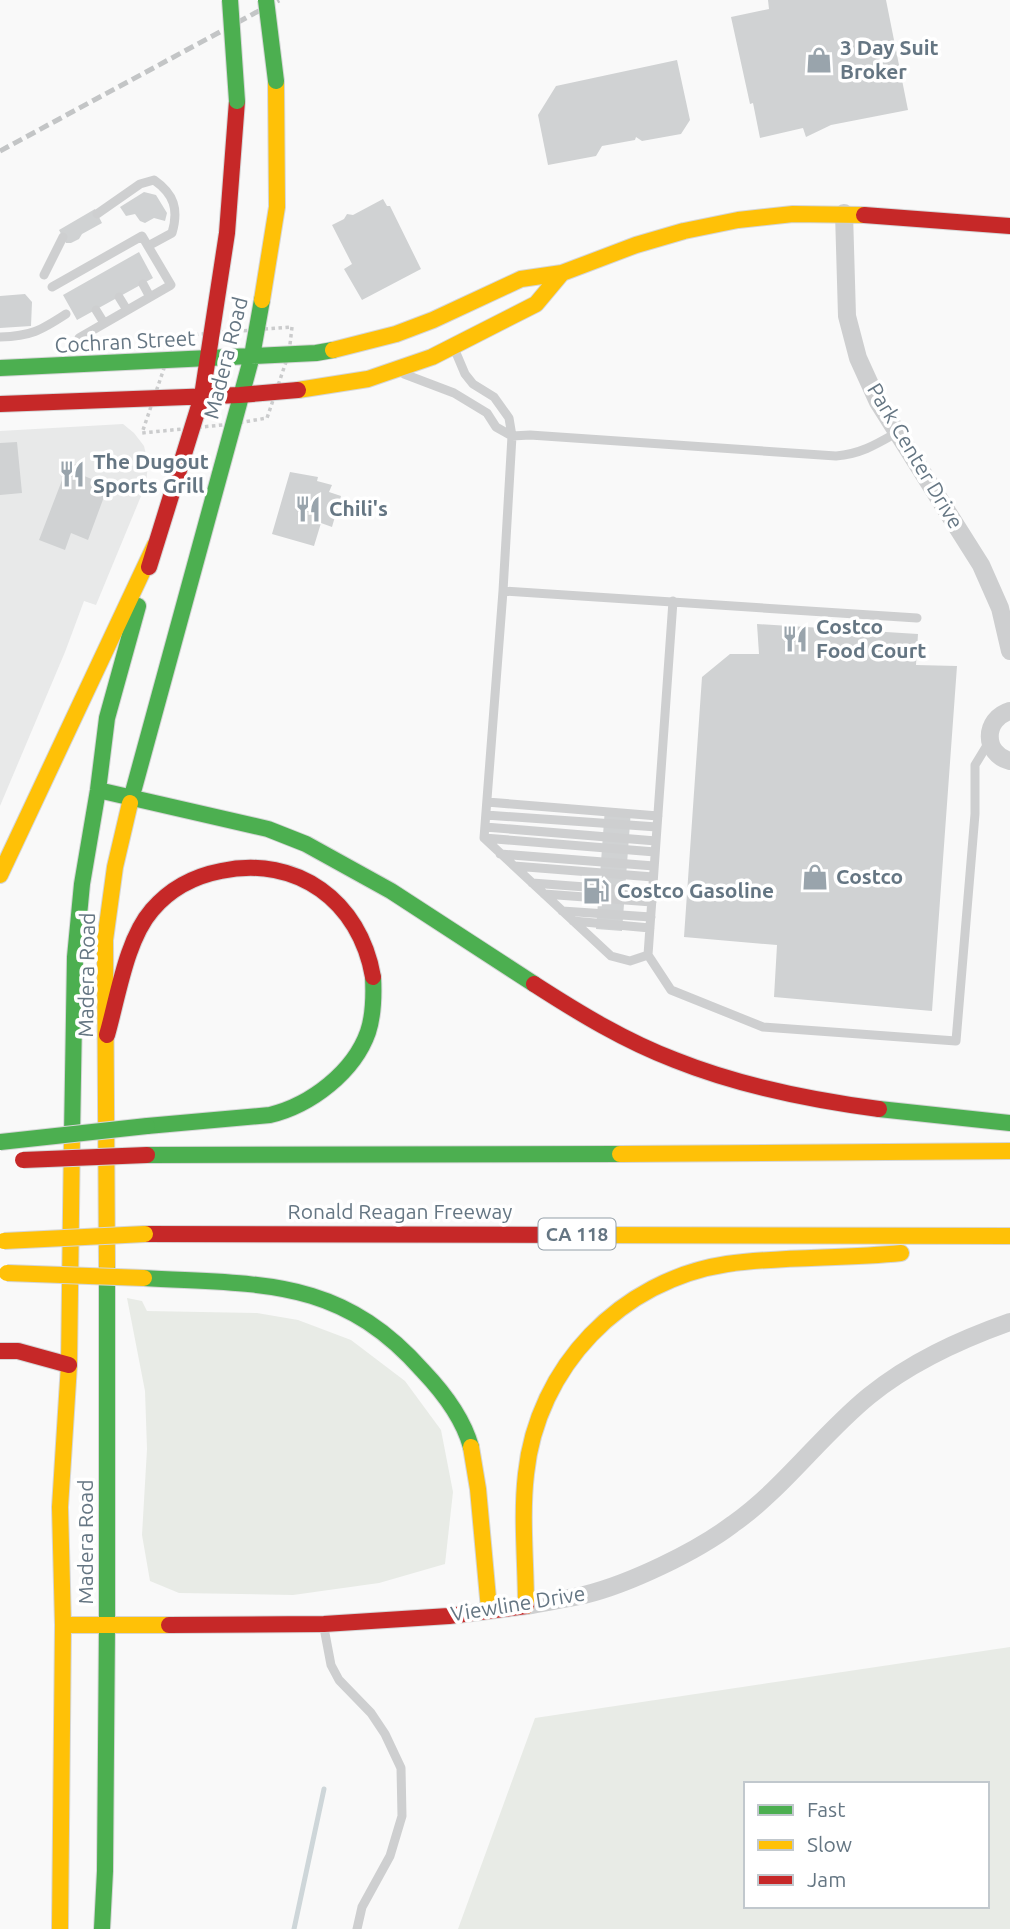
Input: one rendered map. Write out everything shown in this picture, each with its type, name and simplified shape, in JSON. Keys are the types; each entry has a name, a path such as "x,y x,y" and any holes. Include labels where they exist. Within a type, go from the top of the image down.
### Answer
{"main road":[{"name":"Madera Road","path":"60,1929 63,1625 60,1507 69,1364 75,957 82,884 107,718 155,545 201,396 208,359 227,233 237,101 230,0"},
{"name":"Madera Road","path":"102,1929 107,1625 105,940 115,867 132,796 252,356 269,264 276,207 278,143 276,81 266,0"},
{"name":"Cochran Street","path":"0,368 316,353 396,334 433,320 521,278 562,272 684,231 765,217 844,213 1010,226"},
{"path":"0,404 240,395 339,385 392,371 453,348 536,304 562,272"},
{"path":"0,875 155,545"},
{"path":"98,790 156,800 288,836 371,878 582,1014 631,1041 696,1069 800,1098 886,1111 1010,1123"},
{"path":"0,1142 262,1116 284,1111 304,1102 328,1085 349,1065 369,1029 374,1006 369,957 351,918 332,897 309,881 261,866 208,872 180,885 150,912 133,947 107,1035"},
{"path":"13,1161 147,1155 1010,1151"},
{"name":"Ronald Reagan Freeway","path":"2,1241 145,1234 1010,1237"},
{"path":"526,1605 526,1473 531,1443 542,1409 558,1375 576,1350 629,1300 665,1279 702,1268 763,1260 864,1258 1010,1237"},
{"path":"3,1273 263,1286 323,1298 371,1325 414,1359 453,1408 469,1439 477,1479 489,1609"},
{"path":"0,1351 18,1351 69,1364"},
{"name":"Viewline Drive","path":"63,1625 324,1624 449,1616 526,1605"}],"street":[{"name":"Park Center Drive","path":"844,213 847,316 858,358 878,402 981,565 1000,608 1010,651"},
{"path":"1010,711 998,716 992,723 989,741 998,756 1010,761"},
{"name":"Viewline Drive","path":"526,1605 586,1594 653,1569 698,1547 733,1525 767,1496 853,1411 895,1377 939,1350 1010,1322"}],"lane":[{"path":"97,214 140,184 154,180 172,196 176,208 175,223 172,233 148,246"},
{"path":"52,287 142,236 171,285 79,338"},
{"path":"44,275 63,237"},
{"path":"122,247 129,258"},
{"path":"98,260 104,271"},
{"path":"76,274 81,284"},
{"path":"143,284 150,297"},
{"path":"119,297 127,310"},
{"path":"96,310 104,323"},
{"path":"0,337 24,336 66,314"},
{"path":"453,348 465,374 473,384 494,397 509,418 512,436 484,838"},
{"path":"392,371 413,376 454,393 487,413 496,427 512,436 530,435 836,456 856,454 869,449 898,432"},
{"path":"503,591 917,618"},
{"path":"673,601 648,955 671,990 763,1027 956,1041 975,814 975,765 989,741"},
{"path":"486,802 658,816"},
{"path":"486,815 657,827"},
{"path":"485,827 656,841"},
{"path":"484,838 611,956 630,961 648,955"},
{"path":"484,838 655,852"},
{"path":"500,854 654,866"},
{"path":"514,866 653,877"},
{"path":"532,883 652,892"},
{"path":"544,894 652,902"},
{"path":"562,911 651,917"},
{"path":"573,922 650,928"},
{"path":"324,1624 331,1665 338,1680 370,1713 392,1744 401,1768 402,1816 390,1856 362,1907 357,1929"}],"shaded area":[{"path":"123,424 144,446 148,463 146,484 96,605 84,601 0,806 0,431"},
{"path":"127,1298 142,1301 147,1311 257,1313 298,1320 351,1340 405,1381 441,1430 453,1492 445,1564 379,1583 293,1595 179,1593 150,1581 142,1535 147,1449 145,1391"},
{"path":"1010,1647 1010,1929 458,1929 535,1718"}],"building":[{"name":"3 Day Suit Broker","path":"768,0 886,0 908,110 831,125 806,137 803,128 760,138 731,17 769,9"},
{"path":"677,60 690,120 681,134 642,141 636,137 635,140 602,146 596,156 548,165 538,115 556,86"},
{"path":"144,192 156,195 167,213 165,221 154,218 145,223 135,214 126,216 120,207"},
{"path":"383,199 387,206 390,206 421,269 362,300 344,269 352,264 332,225 344,219 347,214 353,215"},
{"path":"95,209 102,223 82,234 79,239 66,243 59,230"},
{"path":"139,252 153,278 77,320 63,295"},
{"path":"25,294 32,302 31,326 0,328 0,296"},
{"path":"17,442 22,493 0,495 0,443"},
{"path":"69,462 85,468 82,475 108,486 88,540 71,533 65,550 39,540"},
{"name":"Chili's","path":"290,472 318,477 317,481 332,485 329,492 341,496 332,527 321,523 314,546 272,534"},
{"name":"Costco","path":"757,624 918,634 916,665 957,666 932,1011 774,997 777,945 684,937 702,677 730,654 759,654"},
{"path":"605,808 631,810 622,931 596,929"}],"waterway":[{"path":"294,1929 324,1789"}],"railway":[{"path":"0,151 279,0"}],"traffic: fast":[{"path":"230,0 237,101"},
{"path":"266,0 276,81"},
{"path":"130,803 252,356 262,300"},
{"path":"0,368 333,350"},
{"path":"72,1136 75,957 82,884 107,718 138,606"},
{"path":"98,790 268,829 306,844 391,891 534,984"},
{"path":"147,1126 270,1115 315,1095 342,1073 361,1047 371,1018 373,977"},
{"path":"879,1109 1010,1123"},
{"path":"0,1142 147,1126"},
{"path":"147,1155 620,1154"},
{"path":"107,1266 107,1625"},
{"path":"144,1278 261,1285 328,1302 360,1317 392,1340 438,1388 458,1416 471,1447"},
{"path":"102,1929 107,1625"}],"traffic: slow":[{"path":"262,300 277,207 276,81"},
{"path":"333,350 396,334 521,279 562,273 636,245 684,231 738,220 793,214 864,215"},
{"path":"298,390 368,379 432,357 536,304 562,273"},
{"path":"0,875 155,545"},
{"path":"107,1266 105,940 115,867 130,803"},
{"path":"72,1136 69,1365 60,1507 63,1625 169,1625"},
{"path":"620,1154 1010,1151"},
{"path":"4,1241 145,1234"},
{"path":"592,1235 1010,1236"},
{"path":"526,1606 525,1490 533,1435 547,1398 566,1365 591,1335 620,1309 652,1289 688,1273 748,1261 901,1253"},
{"path":"7,1273 144,1278"},
{"path":"471,1447 478,1489 489,1609"},
{"path":"60,1929 63,1625"}],"traffic: jam":[{"path":"149,567 202,396 227,233 237,101"},
{"path":"864,215 1010,226"},
{"path":"0,404 240,395 298,390"},
{"path":"107,1035 129,953 143,922 159,902 175,890 192,880 221,871 249,868 275,870 299,877 321,890 339,906 354,926 366,950 373,977"},
{"path":"534,984 620,1035 700,1069 776,1091 879,1109"},
{"path":"23,1160 147,1155"},
{"path":"145,1234 592,1235"},
{"path":"0,1351 18,1351 69,1365"},
{"path":"169,1625 324,1624 449,1616 526,1606"}],"place":[{"name":"3 Day Suit Broker","path":"819,60"},
{"name":"The Dugout Sports Grill","path":"72,474"},
{"name":"Chili's","path":"308,509"},
{"name":"Costco Food Court","path":"795,639"},
{"name":"Costco","path":"815,877"},
{"name":"Costco Gasoline","path":"596,891"}]}
